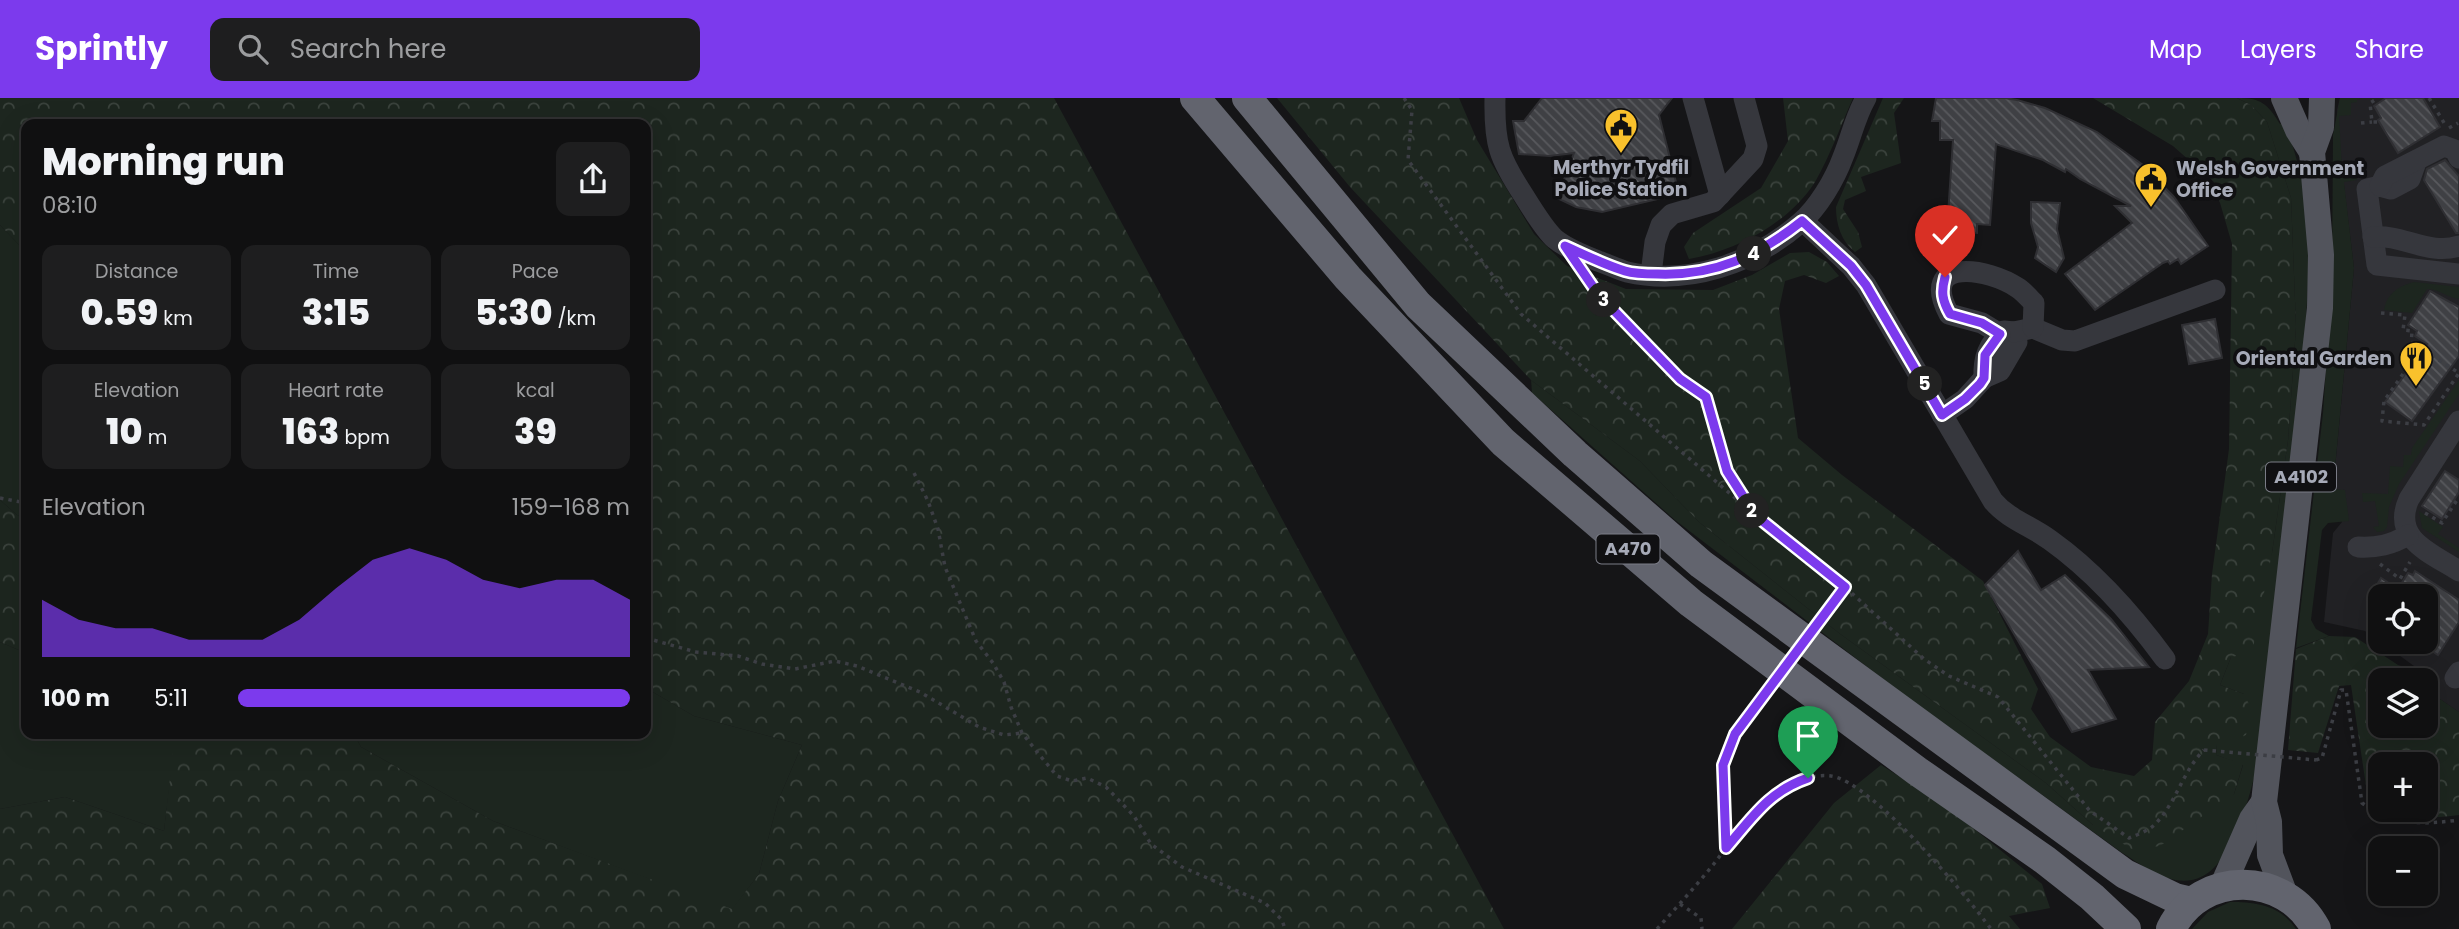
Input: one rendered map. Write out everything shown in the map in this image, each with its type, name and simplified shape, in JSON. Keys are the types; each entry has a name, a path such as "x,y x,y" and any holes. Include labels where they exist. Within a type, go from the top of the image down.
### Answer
{"highway":[{"name":"A470","path":"1195,98 1348,278 1503,442 1691,603 1917,771 2045,860 2092,897 2126,929"},
{"name":"A470","path":"1247,98 1418,305 1575,454 1701,564 2124,874 2175,898 2192,902"},
{"path":"2171,929 2192,902 2223,886 2257,885 2285,895 2307,914 2316,929"}],"main road":[{"name":"A4102","path":"2284,98 2298,130 2312,152"},
{"name":"A4102","path":"2285,895 2270,855 2269,822 2264,802 2320,308 2321,255 2312,152 2321,128 2322,98"},
{"name":"A4102","path":"2223,886 2252,819 2264,802"}],"street":[{"path":"1495,98 1494,132 1503,163 1553,238 1565,246 1628,272 1651,274 1698,273 1729,265 1777,242 1802,221 1819,201 1842,160 1866,98"},
{"path":"1693,98 1720,195"},
{"path":"1651,274 1655,242 1661,225 1672,214 1713,202 1753,159 1757,146 1744,98"},
{"path":"2459,158 2455,150 2444,146 2385,176 2374,188 2373,237 2377,265 2459,274"},
{"path":"1802,221 1851,266 1866,285 1993,501 2003,512 2049,540 2106,587 2165,659"},
{"path":"2373,237 2396,238 2419,246 2459,246"},
{"path":"1942,415 1965,399 1984,378 1985,355 2016,331 2075,341 2215,290"},
{"path":"2459,421 2404,509 2408,535 2419,546 2459,571"},
{"path":"2358,547 2389,545 2408,535"}],"path":[{"path":"1404,98 1412,110 1408,160 1521,314 1755,515 1845,587 1924,659 1950,676 1998,696 2090,811 2129,838 2147,831 2158,821 2193,761 2204,750 2316,760 2322,758 2341,690 2346,690 2362,803 2375,812 2400,821 2426,825 2459,820"},
{"path":"2361,123 2374,122 2370,103 2378,98"},
{"path":"2448,129 2458,123"},
{"path":"1585,274 1598,294 1680,379 1706,397 1727,471 1755,515"},
{"path":"2381,313 2405,315 2403,330 2412,331 2411,342 2410,364 2384,401 2382,421 2424,425 2459,373 2411,342"},
{"path":"914,472 928,501 945,567 976,640 1004,682 1022,733 1057,776 1072,780 1087,778 1106,787 1134,816 1151,844 1182,867 1265,903 1282,920 1285,929"},
{"path":"2418,508 2442,523 2459,497"},
{"path":"0,498 21,502"},
{"path":"2378,563 2400,579 2414,557"},
{"path":"1726,848 1723,765 1735,734 1845,587"},
{"path":"651,639 696,652 738,656 762,664 795,669 835,661 857,666 920,692 979,727 1004,734 1022,733"},
{"path":"1657,929 1767,800 1789,785 1808,778 1830,776 1854,784 1889,814 1991,929"},
{"path":"1680,904 1701,918 1702,929"}],"shaded area":[{"path":"2340,98 2459,98 2459,712 2438,696 2438,668 2417,668 2398,654 2438,654 2438,584 2368,584 2368,633 2324,622 2333,533 2342,522 2345,491 2333,489 2354,268 2337,110"}],"green space":[{"path":"0,98 1054,98 1504,929 0,929 0,809 65,797 164,831 174,739 356,739 361,747 493,821 732,909 759,874 778,801 802,745 694,716 651,691 651,119 21,119 21,247 0,225"},
{"path":"1277,98 1459,98 1477,140 1534,234 1567,266 1626,289 1713,290 1752,275 1790,253 1809,252 1827,262 1839,276 1826,283 1804,275 1785,281 1779,309 1798,438 1842,475 1983,581 2038,689 2031,709 2050,737 2091,767 2134,776 2152,760 2155,722 2189,681 2208,634 2212,574 2229,449 2232,244 2214,182 2173,146 2093,98 2237,98 2251,105 2267,122 2291,198 2296,327 2288,440 2272,553 2252,653 2231,657 2220,685 2244,694 2251,708 2246,735 2224,745 2217,744 2216,755 2243,764 2234,794 2160,846 2133,850 2093,825 2046,783 1839,633 1699,522 1640,461 1531,380 1350,187"},
{"path":"1783,98 1853,98 1815,182 1791,210 1743,242 1689,259 1684,247 1693,233 1761,188 1788,141"},
{"path":"1883,98 1904,98 1894,113 1901,163 1861,177 1866,191 1845,200 1843,209 1858,232 1862,247 1855,252 1840,232 1836,207"},
{"path":"2237,98 2263,103 2280,124 2285,122 2296,157 2305,193 2309,232 2305,336 2257,764 2239,826 2223,857 2203,876 2181,881 2160,875 2121,852 1904,695 1675,520 1532,393 1531,380 1640,461 1699,522 1839,633 2046,783 2093,825 2234,794 2243,765 2216,755 2217,744 2244,694 2220,685 2272,553 2288,440 2296,327 2291,198 2267,122 2251,105"},
{"path":"2340,98 2362,98 2351,103 2351,115 2339,116 2342,168 2355,168 2357,180 2344,182 2354,268 2333,489 2345,490 2349,521 2328,523 2322,530 2311,620 2316,629 2329,636 2296,648 2323,413 2332,276 2333,135"},
{"path":"0,225 21,247 21,516 0,500"},
{"path":"2414,282 2459,287 2459,299 2427,289 2412,313 2384,310 2394,291"},
{"path":"2459,380 2459,394 2399,484 2389,507 2387,527 2384,531 2377,532 2373,527 2379,526 2375,501 2363,502 2362,493 2388,494 2390,466 2403,467 2404,455 2411,455 2412,448"},
{"path":"0,500 21,516 21,651 0,642"},
{"path":"2419,511 2443,527 2438,534 2459,548 2459,552 2422,528"},
{"path":"2329,636 2355,637 2368,645 2368,654 2381,654 2407,668 2368,668 2368,738 2438,738 2438,695 2459,712 2459,815 2438,817 2438,752 2368,752 2368,799 2351,685 2339,686 2318,753 2288,750 2296,649"},
{"path":"0,642 21,651 21,739 175,739 164,831 65,797 0,809"},
{"path":"651,691 694,716 802,745 778,801 759,874 732,910 493,821 361,747 356,739 651,739"},
{"path":"1881,765 1946,806 2042,884 2050,908 2009,916 2020,929 1732,929 1834,803"},
{"path":"2230,902 2267,906 2283,915 2296,929 2192,929 2208,912"}],"building":[{"name":"Merthyr Tydfil Police Station","path":"1542,98 1672,98 1659,115 1679,194 1602,212 1576,207 1557,198 1574,153 1550,156 1519,154 1513,121 1524,121"},
{"name":"Welsh Government Office","path":"1936,98 2017,100 2045,108 2097,132 2143,165 2174,197 2208,246 2181,264 2178,259 2170,264 2168,261 2163,263 2095,310 2065,274 2132,223 2115,206 2131,206 2066,169 2065,172 2043,160 1996,144 1990,225 1977,224 1977,233 1947,230 1953,140 1940,140 1940,121 1932,121"},
{"path":"2386,98 2423,98 2440,127 2398,153 2378,120 2381,118 2374,106"},
{"path":"2445,160 2459,176 2459,233 2456,233 2424,180 2427,169"},
{"path":"2031,202 2060,203 2057,229 2064,258 2056,272 2035,258 2038,247 2031,223"},
{"path":"2430,291 2459,307 2459,356 2412,421 2385,402 2427,344 2415,336 2417,331 2408,325"},
{"path":"2215,319 2222,358 2189,364 2182,325"},
{"path":"2445,471 2459,480 2459,492 2442,519 2422,506"},
{"path":"2018,551 2041,590 2065,575 2111,619 2149,667 2088,670 2116,719 2072,732 1985,585"},
{"path":"2415,571 2435,584 2401,584 2408,573 2413,575"},
{"path":"2381,578 2390,584 2378,584"},
{"path":"2438,586 2459,600 2459,622 2438,655"}],"place":[{"name":"Merthyr Tydfil Police Station","path":"1621,155"},
{"name":"Welsh Government Office","path":"2151,209"},
{"name":"Oriental Garden","path":"2416,388"}],"route":[{"path":"1808,778 1789,785 1767,800 1726,848 1723,765 1735,734 1845,587 1755,515 1727,471 1706,397 1680,379 1598,294 1565,246 1628,272 1671,275 1698,273 1747,257 1777,242 1802,221 1851,266 1866,285 1942,415 1965,399 1980,384 1984,378 1985,355 2000,334 1982,323 1950,314 1942,300 1945,277"}]}
